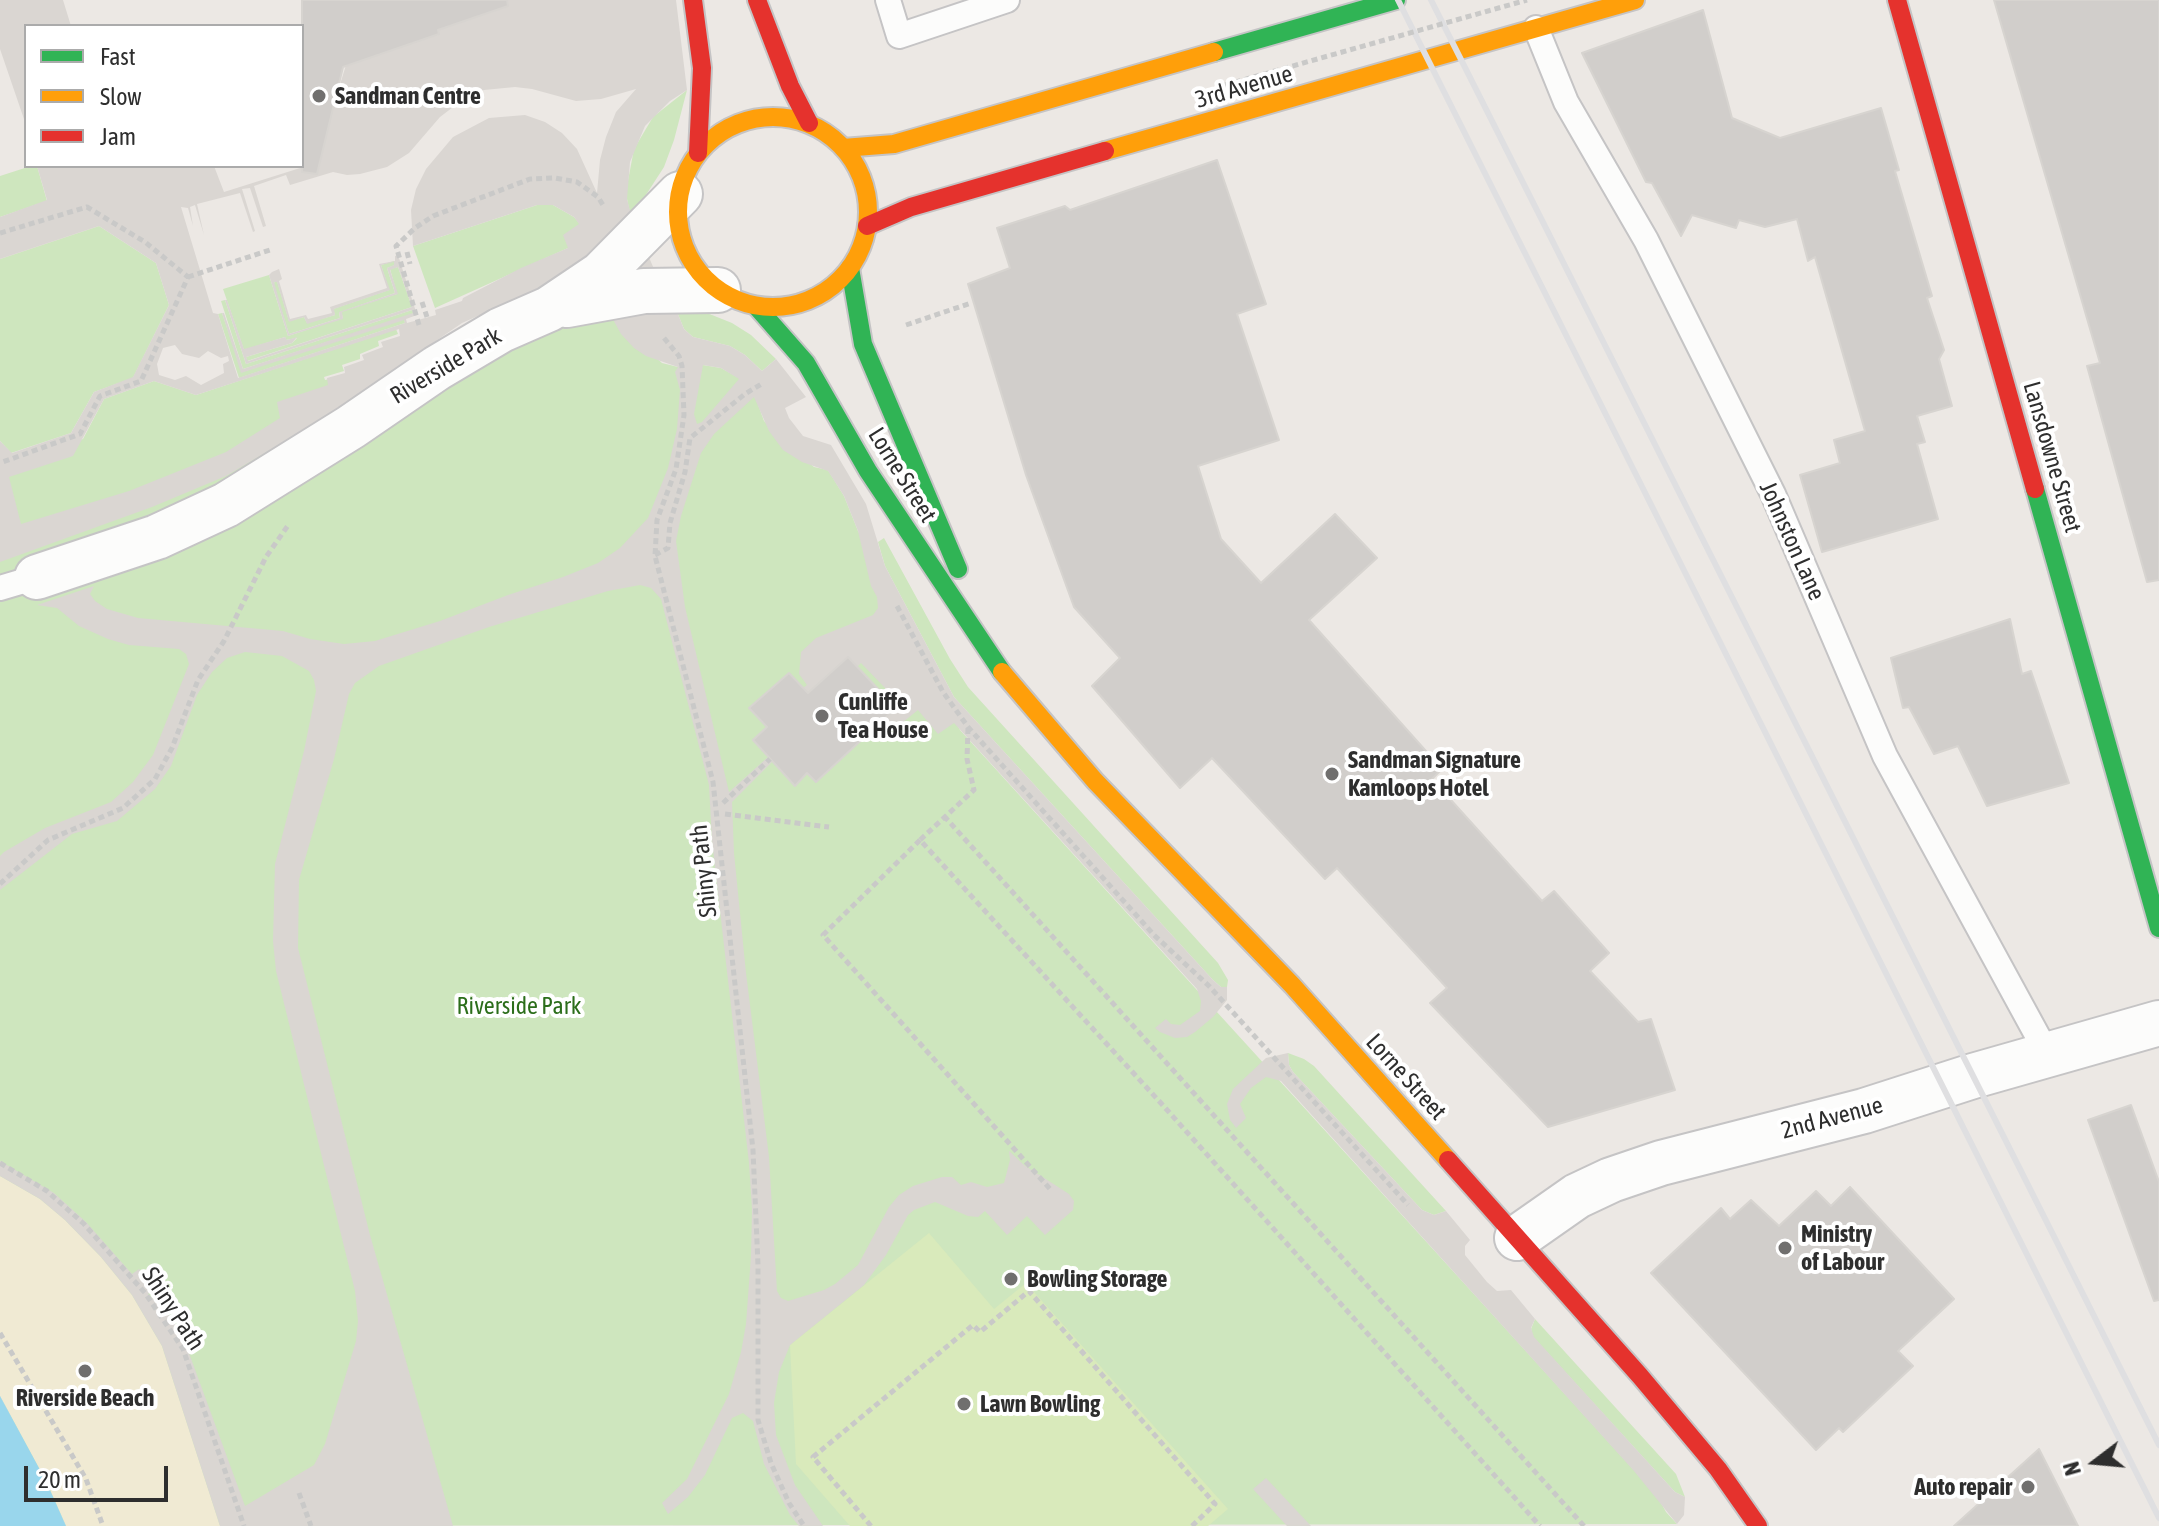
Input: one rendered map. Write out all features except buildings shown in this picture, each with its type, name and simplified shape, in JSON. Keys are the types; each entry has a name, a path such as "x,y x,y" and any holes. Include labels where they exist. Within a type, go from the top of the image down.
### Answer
{"street":[{"path":"693,0 702,68 698,153"},
{"path":"757,0 784,74 809,123"},
{"name":"3rd Avenue","path":"843,148 894,144 1396,0"},
{"name":"3rd Avenue","path":"867,226 911,207 1634,0"},
{"name":"Lansdowne Street","path":"1897,0 2159,928"},
{"path":"760,117 785,117 809,123 843,148 859,171 867,198 867,226 861,248 850,268 832,287 809,300 783,307 737,298 699,271 685,247 678,221 683,180 698,153 715,136 737,124 760,117"},
{"name":"Riverside Park","path":"18,583 157,537 226,505 471,347 549,309 601,274 680,194"},
{"name":"Lorne Street","path":"850,268 863,344 875,378 1003,674"},
{"name":"Riverside Park","path":"549,309 644,291 737,298"},
{"name":"Lorne Street","path":"737,298 806,363 868,471 1003,674 1095,781 1292,985 1517,1238 1697,1444 1758,1526"},
{"name":"2nd Avenue","path":"1517,1238 1577,1196 1611,1180 1661,1163 1864,1111 2159,1023"}],"lane":[{"path":"888,0 899,36 1007,0"},
{"name":"Johnston Lane","path":"1536,28 1566,102 1646,240 1773,494 1885,756 2048,1055"}],"path":[{"path":"1225,85 1527,0"},
{"path":"0,233 87,207 145,242 188,277"},
{"path":"0,463 80,434 102,394 141,381 188,277 273,249"},
{"path":"407,252 410,264"},
{"name":"Shiny Path","path":"644,291 664,338 679,356 682,366 682,440 676,469 657,520 655,556 713,782 753,1150 758,1265 758,1420 771,1463 789,1503 804,1526"},
{"path":"422,302 427,317"},
{"path":"901,326 971,303"},
{"path":"968,727 967,759 974,790 823,935 1050,1189"},
{"path":"723,803 770,759"},
{"path":"725,814 829,827"},
{"path":"944,816 1584,1526"},
{"path":"920,840 1540,1526"},
{"name":"Shiny Path","path":"0,1163 47,1191 84,1224 145,1293 183,1349 244,1526"},
{"path":"871,1526 813,1457 973,1325 980,1332 1029,1291 1215,1504 1192,1526"},
{"path":"0,1333 86,1479 103,1526"},
{"path":"299,1493 311,1526"}],"green space":[{"path":"687,90 664,167 631,218 627,186 634,149 653,117"},
{"path":"25,168 38,168 47,201 0,217 0,176"},
{"path":"537,205 553,205 580,224 568,248 435,308 413,246"},
{"path":"99,226 156,263 169,305 133,378 94,392 71,433 11,453 0,441 0,259"},
{"path":"394,261 395,265 387,268 395,293 346,310 397,294 390,269 398,267 412,307 247,361 246,357 292,343 297,338 286,340 285,337 244,350 223,289 269,275 288,336 343,318 339,312 340,318 289,334 273,283 277,281 289,321 304,317 307,323 335,315 333,309 389,290 381,265"},
{"path":"225,300 246,364 412,310 414,314 243,369 221,301"},
{"path":"675,307 702,311 732,323 751,335 776,359 762,371 730,346 693,337 684,329"},
{"path":"222,313 242,372 404,319 405,323 239,378 218,314"},
{"name":"Riverside Park","path":"610,314 662,363 678,367 703,365 721,368 739,378 755,396 764,421 814,467 828,470 844,496 858,531 960,730 1657,1495 1677,1524 66,1526 0,1396 0,465 83,439 104,399 154,381 196,395 396,329 398,334 378,341 379,346 360,354 360,359 342,365 344,371 324,377 325,380"},
{"path":"884,538 968,687 1218,963 1228,980 1227,987 1221,987 1213,980 954,697 885,566 878,542"},
{"path":"1288,1053 1314,1066 1446,1211 1434,1215 1422,1210 1293,1072"},
{"name":"Lawn Bowling","path":"929,1233 994,1309 1026,1283 1228,1509 1208,1526 850,1526 796,1464 790,1345"},
{"path":"1535,1319 1676,1474 1685,1497 1675,1492 1533,1337 1531,1329"}],"sand":[{"name":"Riverside Beach","path":"0,1176 40,1199 65,1220 132,1295 162,1346 220,1526 66,1526 46,1481 0,1396"}],"shaded area":[{"path":"0,0 63,0 70,24 24,24 24,119 0,49"},
{"path":"475,0 676,0 687,90 670,101 645,126 630,162 627,199 632,218 670,306 675,307 684,329 693,337 730,346 762,371 776,359 806,397 785,408 789,418 803,436 831,445 866,504 885,566 954,697 1213,980 1221,987 1227,987 1227,1000 1195,1032 1187,1037 1175,1038 1160,1032 1155,1028 1166,1019 1171,1024 1180,1025 1200,1011 1197,989 954,723 938,734 918,710 887,735 877,725 896,708 881,692 886,689 861,663 857,667 848,657 807,693 803,688 807,685 799,674 801,652 816,638 873,615 878,608 877,597 871,586 858,531 844,496 828,471 802,462 783,450 769,431 754,397 714,434 701,453 676,541 685,607 729,792 768,757 772,762 732,802 746,973 769,1157 777,1291 781,1298 788,1301 835,1284 858,1265 889,1207 899,1195 913,1186 942,1177 952,1177 961,1185 971,1182 987,1187 1004,1183 1009,1151 1024,1165 1069,1194 1074,1201 1073,1210 1045,1235 1027,1216 1007,1235 985,1211 978,1217 968,1216 935,1202 914,1210 864,1285 790,1345 779,1372 774,1403 776,1435 795,1485 823,1526 799,1526 790,1515 764,1464 753,1421 743,1413 732,1418 705,1475 688,1497 668,1514 662,1503 687,1479 729,1394 746,1324 752,1209 712,841 709,785 661,599 651,588 640,585 608,591 489,627 379,666 355,683 349,694 299,880 298,948 370,1235 453,1526 220,1526 162,1346 132,1295 65,1220 40,1199 0,1176 0,1161 54,1193 86,1222 132,1274 139,1269 154,1289 148,1294 167,1312 182,1334 245,1506 314,1465 325,1444 356,1341 358,1321 355,1291 276,971 273,941 275,864 304,751 316,691 314,680 309,671 282,656 245,652 227,658 212,672 197,695 171,766 155,789 117,821 72,834 0,890 0,856 4,852 45,828 111,802 133,782 153,755 189,664 186,654 179,649 129,645 108,639 79,626 57,608 37,605 94,586 90,594 95,601 107,609 138,618 283,631 344,644 375,641 563,577 598,563 620,548 648,518 668,468 677,429 680,390 675,372 678,367 646,356 634,348 621,334 610,314 567,276 462,323 322,419 226,476 152,507 0,562 0,441 12,453 71,433 94,392 133,377 169,305 156,263 99,226 0,259 0,217 47,200 38,168 215,168 224,192 316,163 346,65 438,35 438,30 470,19","holes":["515,87 576,101 601,99 636,89 616,112 606,137 597,193 577,149 562,133 545,122 525,115 489,118 453,137 426,169 416,189 411,210 413,246 537,205 553,205 574,217 579,224 563,235 568,248 521,268 462,301 435,310 436,315 407,323 406,319 417,315 398,255 395,261 379,264 387,288 330,307 332,313 308,319 306,315 290,319 279,281 282,279 279,269 269,275 288,336 343,319 342,312 398,294 390,270 398,267 412,307 248,361 246,357 292,343 297,337 287,340 285,337 244,349 225,300 246,364 412,310 413,313 243,369 222,313 241,373 404,320 405,323 238,378 218,314 213,313 181,207 188,208 193,226 190,207 195,205 204,235 197,204 240,193 253,232 242,189 250,188 263,227 266,226 254,186 286,175 290,185 333,172 360,174 387,167 409,153 440,117 465,98 484,90","394,262 387,268 395,293 339,312 340,318 289,334 274,282 277,282 289,322 304,317 307,324 335,315 334,309 390,290 381,265","399,329 400,336 381,342 383,347 362,355 364,360 344,367 345,373 327,378 328,385 277,402 280,418 226,452 129,491 21,524 9,477 73,456 104,399 154,381 196,395","175,345 182,354 199,358 208,351 221,358 228,356 229,361 223,364 224,373 201,385 186,376 175,380 159,375 157,364 163,348","703,365 721,368 739,379 702,422 697,424 694,414"]},
{"path":"1288,1053 1293,1072 1422,1210 1434,1215 1446,1211 1470,1240 1465,1246 1465,1255 1487,1282 1497,1291 1511,1290 1535,1319 1531,1328 1534,1337 1675,1492 1685,1497 1684,1515 1677,1524 1634,1471 1281,1081 1266,1077 1251,1088 1240,1104 1246,1118 1236,1128 1230,1120 1227,1104 1233,1089 1266,1058"},
{"path":"1266,1478 1311,1526 1287,1526 1253,1489"}],"water":[{"path":"0,1396 46,1481 66,1526 0,1526"}],"railway":[{"path":"1398,0 2159,1518"},
{"path":"1431,0 2159,1445"}],"traffic: fast":[{"path":"1214,52 1396,0"},
{"path":"850,268 863,344 958,569"},
{"path":"756,306 806,363 868,471 1002,672"},
{"path":"2035,489 2159,928"}],"traffic: slow":[{"path":"1105,151 1635,0"},
{"path":"843,148 894,144 1214,52"},
{"path":"773,117 809,125 826,133 840,145 852,159 860,176 868,212 860,248 852,265 840,279 826,291 809,299 773,307 737,299 720,291 706,279 694,265 686,248 678,212 686,176 694,159 706,145 720,133 737,125 773,117"},
{"path":"1002,672 1095,781 1292,985 1448,1160"}],"traffic: jam":[{"path":"693,0 702,68 698,153"},
{"path":"757,0 790,86 809,123"},
{"path":"1897,0 2035,489"},
{"path":"867,226 911,207 1105,151"},
{"path":"1448,1160 1640,1376 1718,1469 1758,1526"}],"place":[{"name":"Sandman Centre","path":"319,96"},
{"name":"Cunliffe Tea House","path":"822,716"},
{"name":"Sandman Signature Kamloops Hotel","path":"1332,774"},
{"name":"Ministry of Labour","path":"1785,1248"},
{"name":"Bowling Storage","path":"1011,1279"},
{"name":"Riverside Beach","path":"85,1371"},
{"name":"Lawn Bowling","path":"964,1404"},
{"name":"Auto repair","path":"2028,1487"}]}
